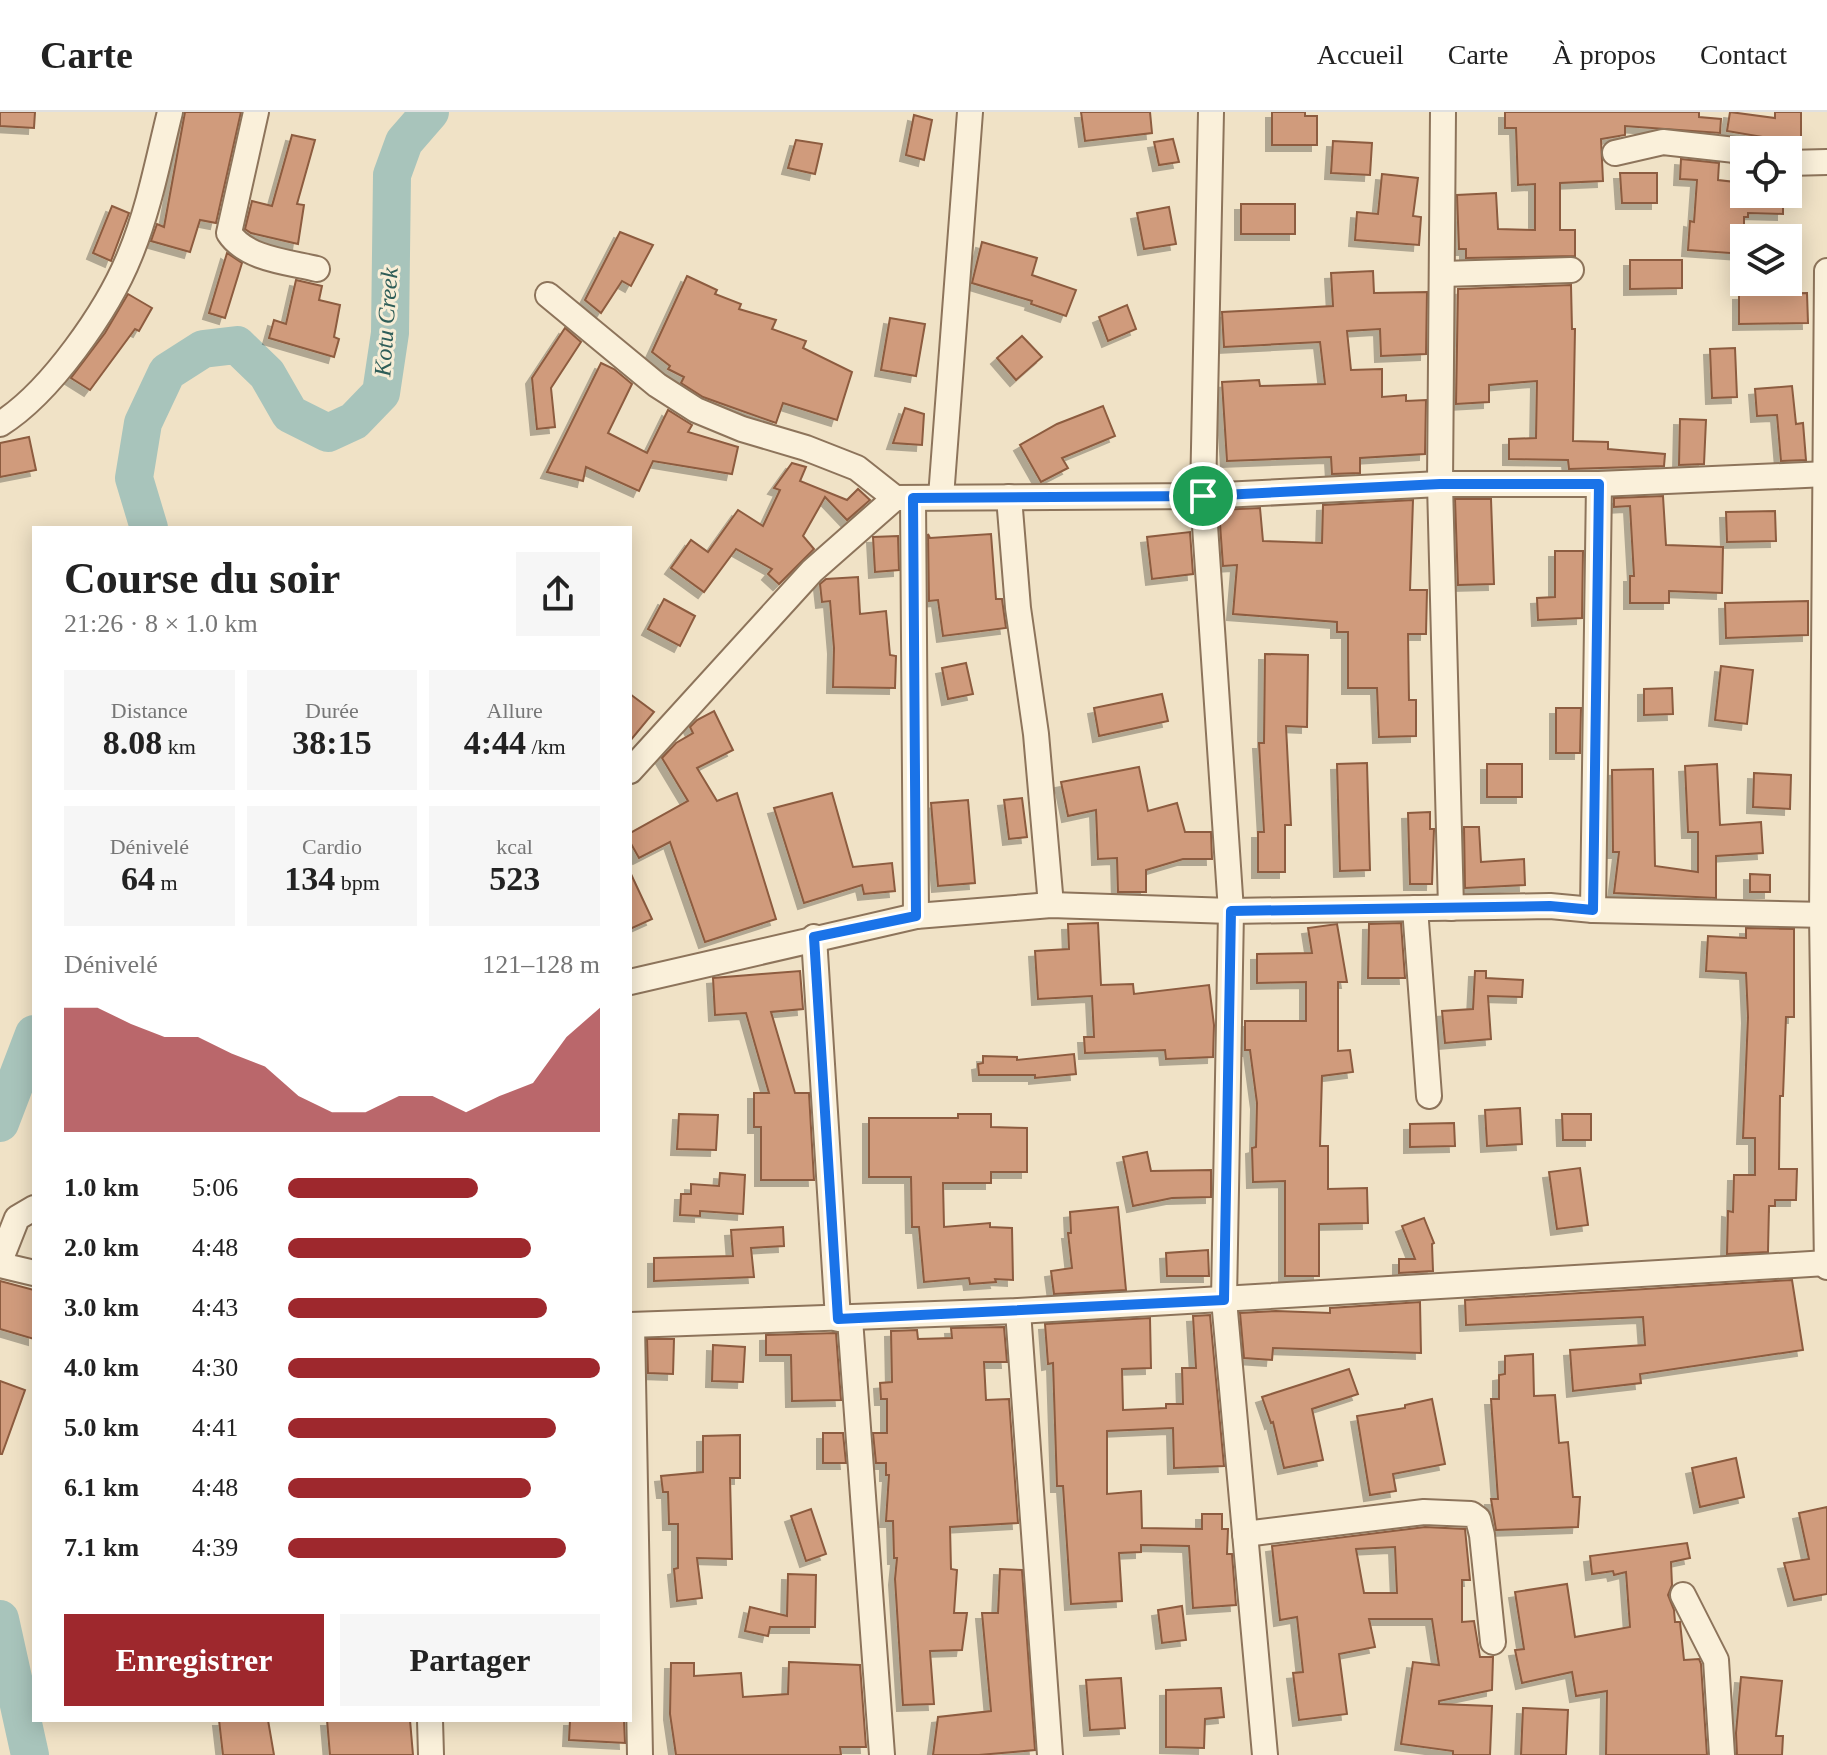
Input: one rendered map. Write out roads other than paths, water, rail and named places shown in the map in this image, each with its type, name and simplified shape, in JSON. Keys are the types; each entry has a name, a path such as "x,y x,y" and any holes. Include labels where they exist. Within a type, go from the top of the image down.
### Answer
{"street":[{"path":"0,424 13,416 70,357 129,258 148,203 170,112"},
{"path":"256,112 229,233 253,253 317,269"},
{"path":"941,497 970,112"},
{"path":"1211,112 1203,496 1231,911 1224,1300 1265,1755"},
{"path":"1443,112 1440,484 1451,908"},
{"path":"1615,153 1663,142 1730,149"},
{"path":"1802,163 1827,162"},
{"path":"1442,274 1571,270"},
{"path":"632,1325 1018,1311 1827,1265 1827,271"},
{"path":"548,295 657,385 696,410 857,468 904,498 1203,496 1440,484 1599,484 1826,474"},
{"path":"1593,910 1599,484"},
{"path":"1009,497 1018,608 1036,734 1051,905"},
{"path":"632,769 812,571 904,498"},
{"path":"904,498 916,916"},
{"path":"632,982 814,937 916,916 1051,905 1231,911 1550,906 1593,910 1825,915"},
{"path":"1415,908 1429,1096"},
{"path":"814,937 882,1755"},
{"path":"32,1209 17,1218 0,1263 32,1272"},
{"path":"1018,1311 1050,1755"},
{"path":"632,1391 640,1755"},
{"path":"1245,1534 1424,1512 1471,1514 1478,1519 1482,1535 1493,1642"},
{"path":"1683,1595 1716,1660 1722,1755"},
{"path":"430,1722 431,1755"}],"waterway":[{"name":"Kotu Creek","path":"148,526 134,478 143,423 167,372 203,349 237,345 267,374 290,414 328,433 354,421 381,393 390,333 392,175 404,142 430,112"},
{"name":"Kotu Creek","path":"0,1123 32,1039"},
{"name":"Kotu Creek","path":"0,1619 30,1755"}]}
